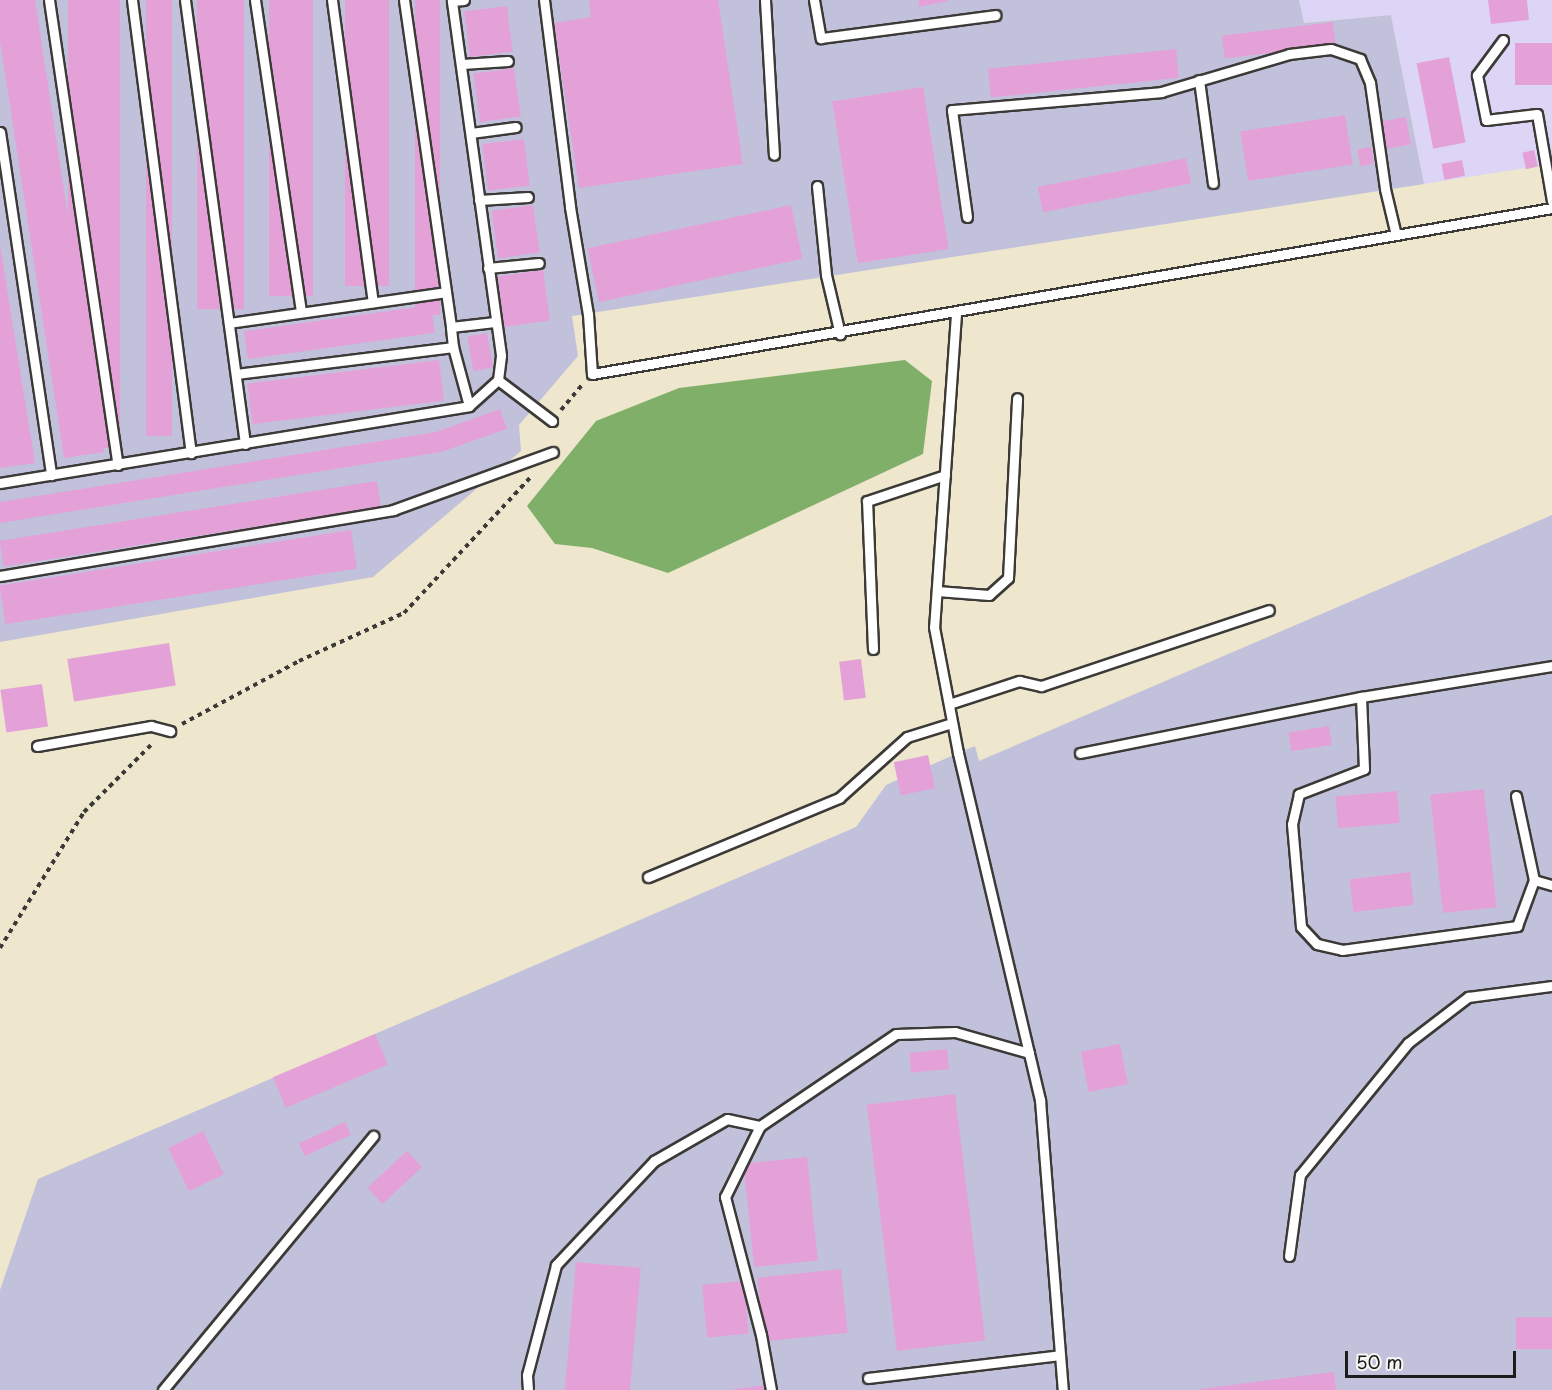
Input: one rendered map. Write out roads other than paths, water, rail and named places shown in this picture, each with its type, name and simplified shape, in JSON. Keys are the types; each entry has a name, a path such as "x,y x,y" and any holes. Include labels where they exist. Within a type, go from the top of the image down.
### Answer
{"lane":[{"path":"50,0 118,465"},
{"path":"132,0 191,453"},
{"path":"185,0 245,444"},
{"path":"255,0 302,312"},
{"path":"332,0 373,302"},
{"path":"404,0 453,346 469,406"},
{"path":"0,483 469,406 498,380 501,355 452,1 464,0"},
{"path":"544,0 570,207 588,314 592,374 956,314 1552,208"},
{"path":"765,0 774,154"},
{"path":"814,0 821,38 995,15"},
{"path":"1503,40 1477,75 1486,120 1537,114 1552,201"},
{"path":"968,217 952,110 1161,92 1289,54 1330,50 1360,59 1370,83 1385,189 1396,235"},
{"path":"462,64 508,61"},
{"path":"1199,81 1213,183"},
{"path":"471,133 516,127"},
{"path":"0,132 51,475"},
{"path":"817,186 826,275 840,334"},
{"path":"479,200 528,197"},
{"path":"488,268 539,263"},
{"path":"229,323 446,292"},
{"path":"956,314 934,627 966,789 1040,1100 1063,1390"},
{"path":"451,327 495,322"},
{"path":"236,374 453,346"},
{"path":"498,380 552,421"},
{"path":"936,591 989,595 1008,578 1017,398"},
{"path":"0,576 393,510 553,452"},
{"path":"873,649 867,501 945,475"},
{"path":"949,704 1019,681 1041,686 1269,610"},
{"path":"1080,753 1361,697 1552,666"},
{"path":"1361,697 1364,769 1299,794 1292,824 1301,927 1317,944 1342,950 1517,926 1534,880 1516,796"},
{"path":"648,877 839,798 907,737 952,723"},
{"path":"37,746 152,726 170,730"},
{"path":"1534,880 1552,885"},
{"path":"1289,1256 1300,1175 1408,1043 1468,997 1552,986"},
{"path":"771,1390 761,1335 725,1197 760,1126 896,1034 955,1032 1029,1053"},
{"path":"528,1390 528,1375 556,1265 654,1161 727,1119 760,1126"},
{"path":"163,1390 372,1136"},
{"path":"868,1378 1060,1355"}]}
